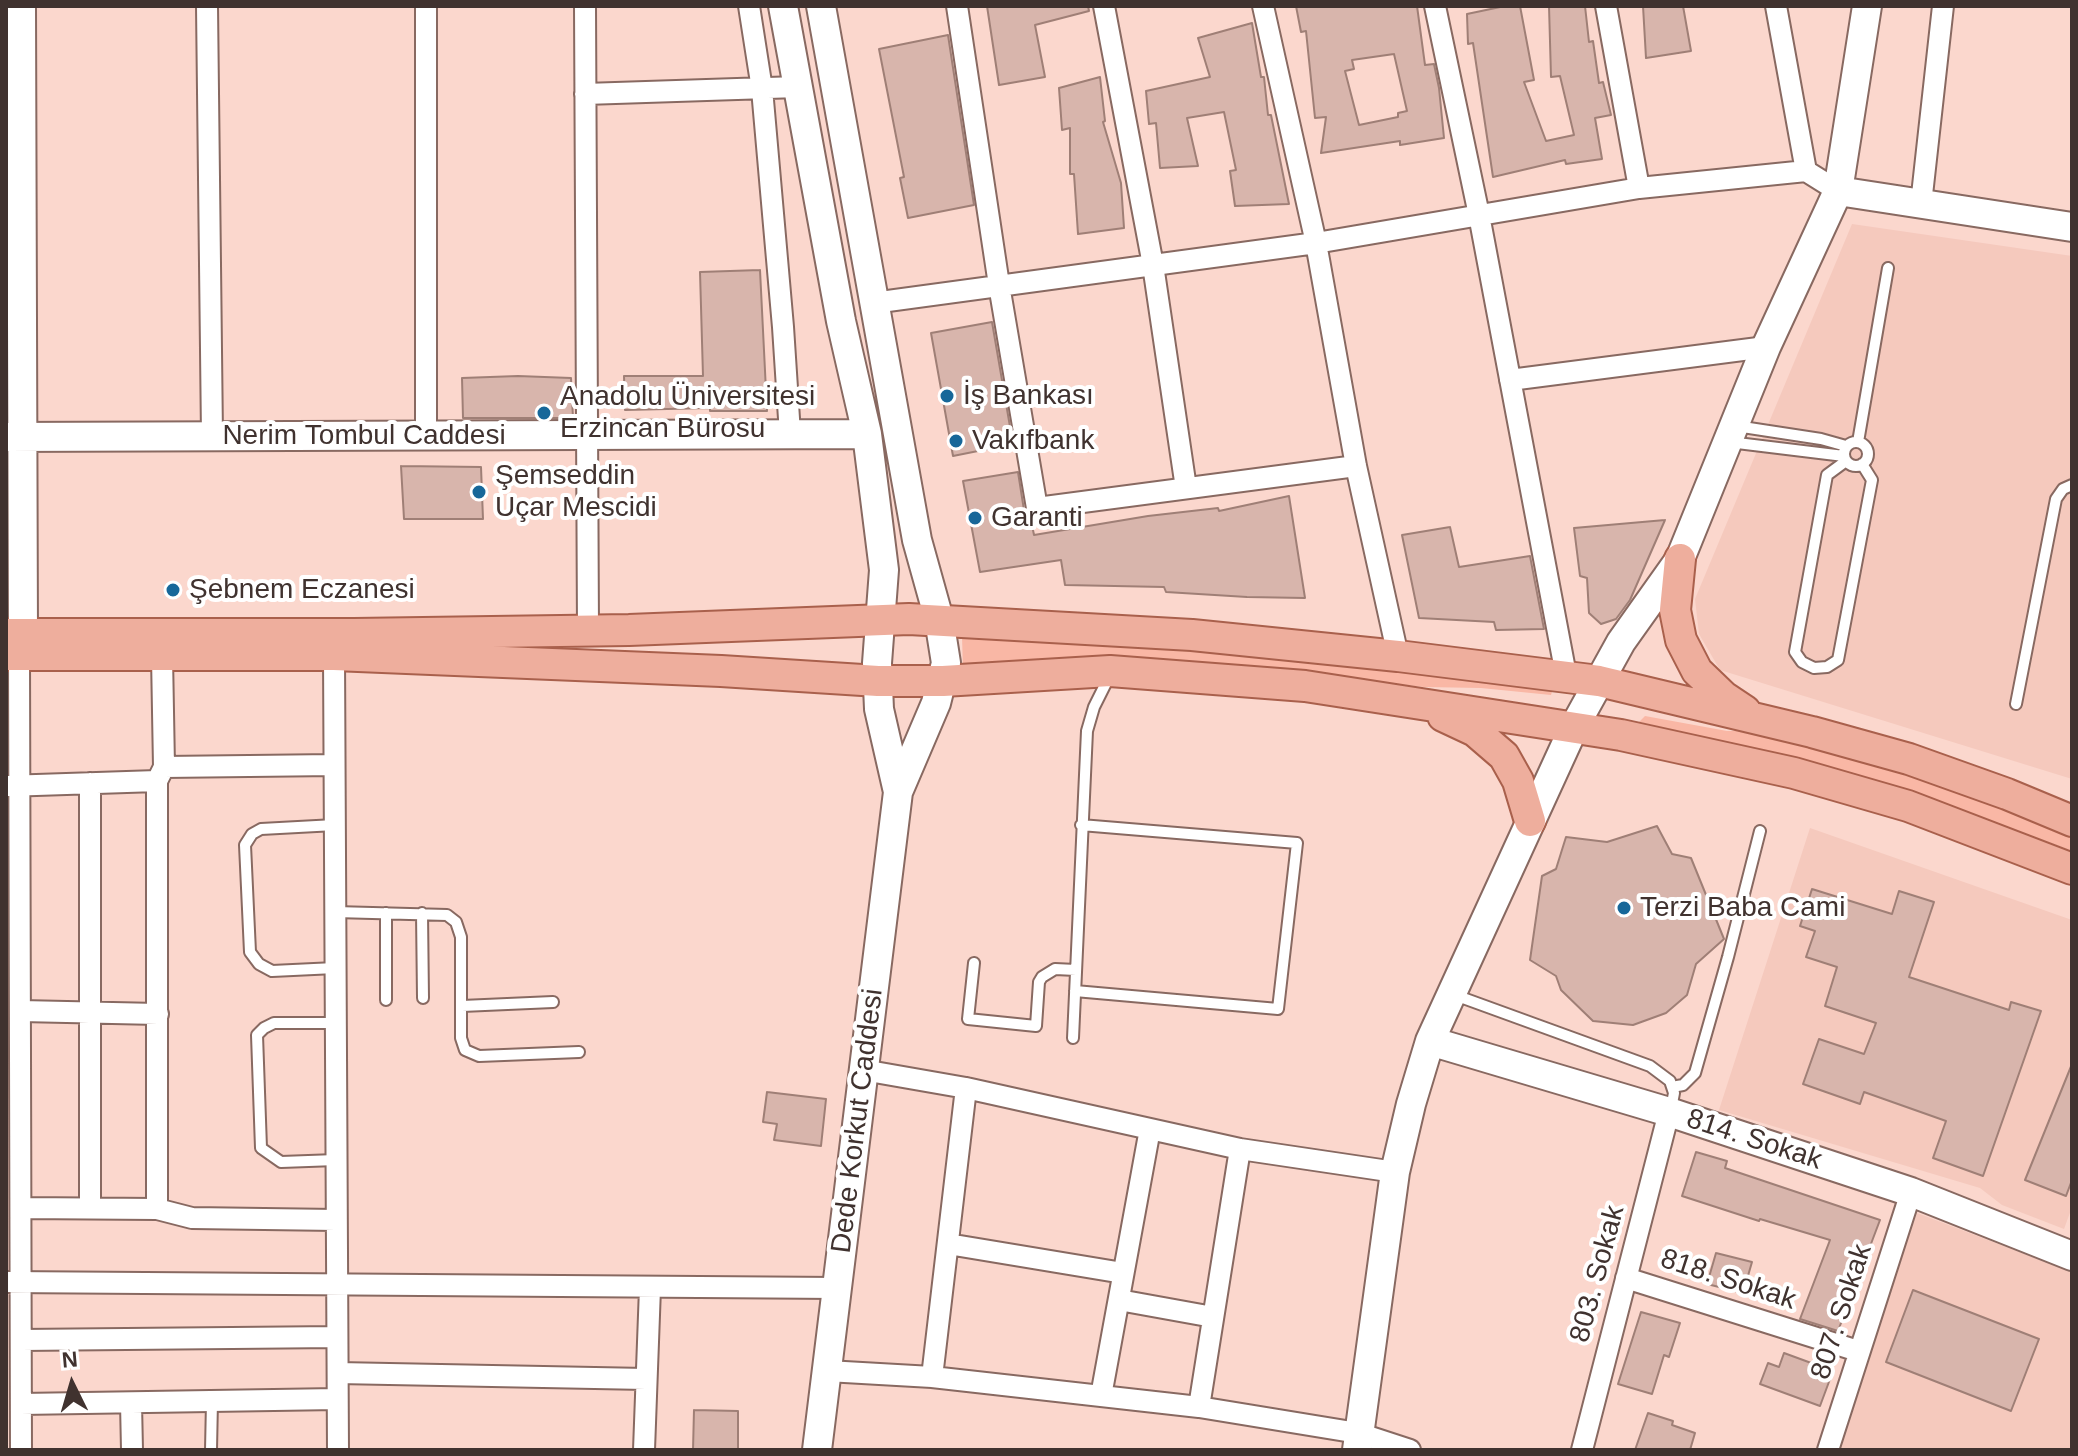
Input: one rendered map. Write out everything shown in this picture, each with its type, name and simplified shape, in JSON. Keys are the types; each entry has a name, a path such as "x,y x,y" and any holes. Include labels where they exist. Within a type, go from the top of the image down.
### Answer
{"main road":[{"path":"1680,559 1675,610 1681,640 1697,671 1724,697 1756,720"},
{"path":"14,644 939,619 1192,635 1599,681 1909,759 2072,821"},
{"path":"14,644 162,656 334,655 721,671 878,681 943,681 1110,671 1305,686 1574,727 1735,759 1848,788 1963,825 2072,869"},
{"path":"1409,701 1475,731 1492,744 1504,756 1518,781 1530,821"}],"street":[{"path":"21,6 14,437 14,958 21,1011 14,1162 21,1208 13,1236 13,1282 21,1340 21,1450"},
{"path":"207,6 212,436"},
{"path":"426,6 426,435"},
{"path":"585,6 588,630"},
{"path":"749,6 762,89 790,434"},
{"name":"Dede Korkut Caddesi","path":"783,6 841,321 867,434 884,570 879,709 898,792"},
{"path":"821,6 917,540 939,619 946,663 943,681"},
{"path":"957,6 999,285 1037,508 1356,466"},
{"path":"1104,6 1153,265 1186,488"},
{"path":"1263,6 1316,243 1356,466 1398,656"},
{"path":"1435,6 1479,215 1566,675"},
{"path":"1606,6 1639,188"},
{"path":"1776,6 1806,171"},
{"path":"1358,1442 1395,1172 1430,1041 1574,727 1621,642 1680,559 1766,347 1838,191 1867,6"},
{"path":"1921,204 1943,6"},
{"path":"585,94 798,87"},
{"path":"873,303 1316,243 1639,188 1806,171 1838,191 2072,227"},
{"path":"1510,380 1766,347"},
{"name":"Nerim Tombul Caddesi","path":"14,437 867,434"},
{"path":"334,655 338,1450"},
{"path":"157,1209 162,656"},
{"name":"Dede Korkut Caddesi","path":"817,1450 898,792 943,681"},
{"path":"14,786 90,783 160,774 334,765"},
{"path":"90,783 90,1208"},
{"path":"21,1011 158,1014"},
{"name":"814. Sokak","path":"1430,1041 1671,1100 2072,1256"},
{"path":"863,1070 966,1088 1240,1149 1395,1172"},
{"path":"932,1377 966,1088"},
{"name":"803. Sokak","path":"1582,1450 1671,1100"},
{"path":"1101,1396 1150,1129"},
{"path":"1199,1407 1240,1149"},
{"name":"807. Sokak","path":"1828,1450 1911,1192"},
{"path":"21,1208 157,1209 192,1218 336,1220"},
{"path":"948,1244 1123,1273"},
{"name":"818. Sokak","path":"1626,1278 1858,1351"},
{"path":"13,1282 838,1288"},
{"path":"644,1450 650,1288"},
{"path":"1119,1300 1213,1317"},
{"path":"21,1340 337,1337"},
{"path":"827,1371 932,1377 1199,1407 1358,1442 1410,1450"},
{"path":"338,1373 646,1379"},
{"path":"21,1404 337,1399"},
{"path":"131,1403 132,1450"}],"lane":[{"path":"1862,464 1872,480 1838,660 1827,667 1814,668 1802,662 1795,652 1827,475 1858,442 1888,268"},
{"path":"1730,434 1821,439 1857,466 1868,454 1867,449 1858,442"},
{"path":"1730,434 1845,455"},
{"path":"2016,704 2056,499 2063,489 2072,485"},
{"path":"1073,1038 1087,731 1110,671"},
{"path":"335,825 261,829 252,834 245,845 250,952 259,964 272,971 335,968"},
{"path":"1075,991 1278,1009 1297,843 1081,825"},
{"path":"1671,1100 1695,1073 1760,831"},
{"path":"335,912 447,915 456,922 461,937 461,1038 465,1050 479,1056 579,1052"},
{"path":"386,913 386,1000"},
{"path":"422,913 423,998"},
{"path":"974,963 968,1019 1036,1026 1042,977 1055,969 1076,970"},
{"path":"1450,994 1650,1066 1670,1081 1671,1100"},
{"path":"462,1006 553,1002"},
{"path":"335,1023 274,1023 257,1035 261,1148 281,1162 336,1160"},
{"path":"211,1450 212,1401"}],"shaded area":[{"path":"1852,224 2072,256 2072,779 1720,670 1699,634 1695,599"},
{"path":"962,636 1265,655 1553,688 1551,695 1481,688 1424,687 1262,669 963,670"},
{"path":"1645,716 1727,731 1752,731 1886,766 2072,833 2072,851 1933,799 1810,761 1639,722"},
{"path":"1810,828 2072,920 2072,1207 2064,1229 2002,1205 1980,1188 1719,1110"},
{"path":"1917,1213 2072,1272 2072,1450 1843,1450 1833,1447"}],"building":[{"path":"987,6 1088,6 1089,11 1035,25 1045,77 999,85"},
{"path":"1296,6 1417,6 1425,65 1434,64 1439,88 1444,138 1321,153 1326,117 1315,118 1306,31 1301,32","holes":["1394,54 1407,111 1398,113 1398,117 1359,125 1345,71 1354,69 1352,60"]},
{"path":"1520,6 1534,80 1524,82 1546,141 1574,135 1560,76 1551,77 1549,6 1585,6 1589,42 1593,41 1599,83 1603,82 1611,115 1595,118 1602,159 1566,164 1565,160 1493,177 1473,43 1468,44 1467,14"},
{"path":"1643,6 1683,6 1691,51 1646,58"},
{"path":"1252,23 1261,77 1264,77 1268,115 1271,115 1289,204 1235,206 1230,171 1236,170 1224,112 1187,118 1198,166 1160,168 1156,123 1149,124 1146,91 1210,77 1198,38"},
{"path":"948,35 974,205 908,218 900,178 904,177 879,49"},
{"path":"1100,77 1103,122 1121,183 1124,228 1078,234 1074,174 1070,174 1070,128 1062,130 1059,88"},
{"path":"760,270 767,411 710,411 710,408 625,410 624,376 703,376 700,272"},
{"path":"992,322 1013,444 953,456 931,333"},
{"path":"462,378 571,378 573,418 463,418"},
{"path":"401,466 481,467 483,519 404,519"},
{"path":"1018,472 1024,510 1031,520 1034,535 1148,516 1218,508 1219,511 1289,496 1305,598 1166,592 1164,587 1065,585 1061,560 980,572 963,481"},
{"path":"1665,520 1630,600 1616,619 1601,624 1589,613 1587,578 1580,576 1574,528"},
{"path":"1450,527 1459,567 1530,556 1544,629 1496,630 1494,622 1419,618 1402,535"},
{"name":"Terzi Baba Cami","path":"1657,826 1672,854 1691,858 1724,939 1696,964 1687,995 1666,1013 1633,1025 1593,1021 1561,990 1556,976 1530,960 1542,876 1556,869 1566,837 1607,842"},
{"path":"1812,889 1892,914 1899,891 1934,902 1909,977 2009,1010 2011,1002 2041,1011 1983,1176 1933,1158 1946,1121 1864,1092 1860,1104 1803,1084 1819,1039 1864,1054 1876,1023 1825,1006 1837,967 1806,957 1815,931 1800,926"},
{"path":"2072,1064 2072,1180 2066,1196 2025,1180"},
{"path":"767,1092 826,1099 821,1146 774,1140 777,1124 763,1122"},
{"path":"1696,1152 1727,1161 1725,1168 1880,1220 1838,1331 1800,1319 1830,1240 1682,1196"},
{"path":"1716,1253 1752,1262 1743,1293 1707,1284"},
{"path":"1913,1290 2039,1339 2011,1411 1886,1362"},
{"path":"1641,1312 1680,1323 1669,1357 1664,1355 1652,1394 1618,1384"},
{"path":"1784,1353 1833,1371 1820,1406 1760,1384 1768,1363 1779,1367"},
{"path":"694,1410 738,1411 738,1450 693,1450"},
{"path":"1648,1413 1673,1421 1672,1425 1695,1433 1690,1450 1635,1450"}],"place":[{"name":"İş Bankası","path":"947,396"},
{"name":"Anadolu Üniversitesi Erzincan Bürosu","path":"544,413"},
{"name":"Vakıfbank","path":"956,441"},
{"name":"Şemseddin Uçar Mescidi","path":"479,492"},
{"name":"Garanti","path":"975,518"},
{"name":"Şebnem Eczanesi","path":"173,590"},
{"name":"Terzi Baba Cami","path":"1624,908"}]}
